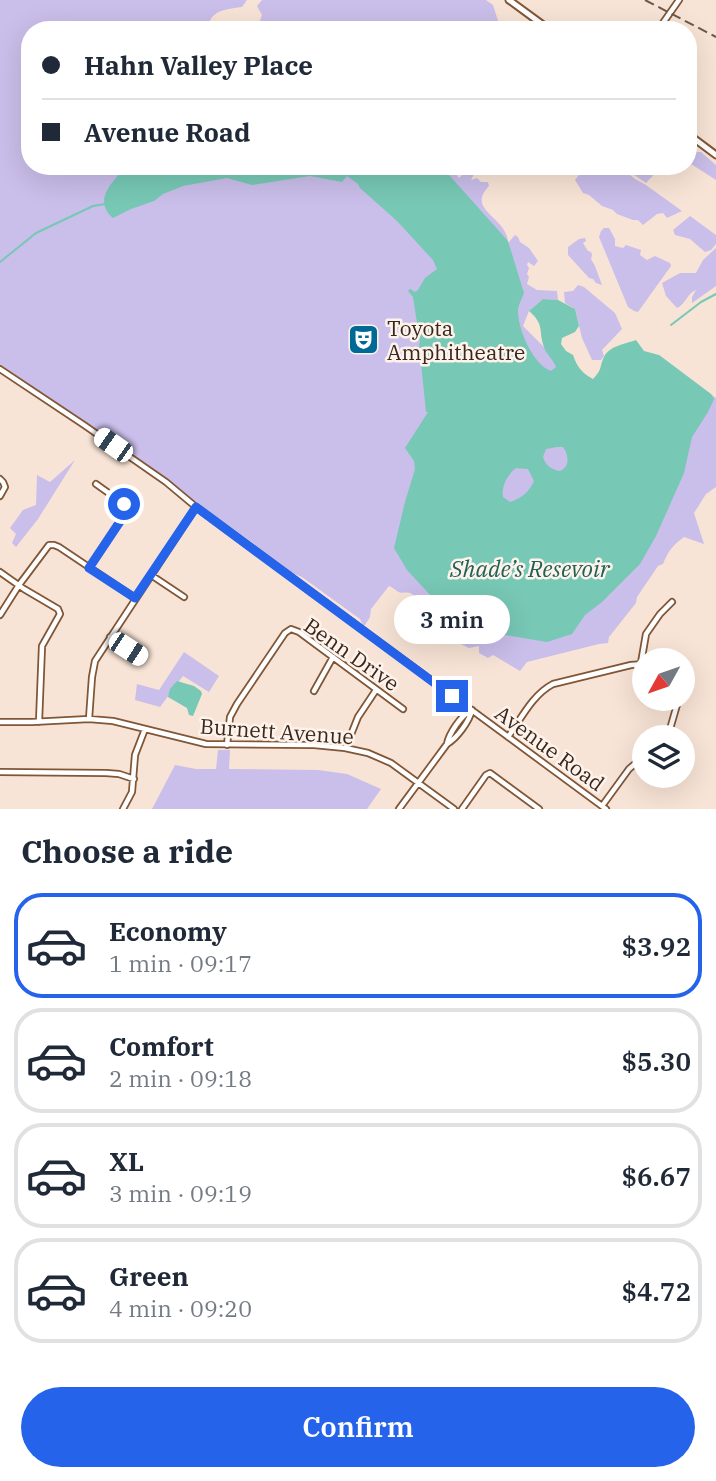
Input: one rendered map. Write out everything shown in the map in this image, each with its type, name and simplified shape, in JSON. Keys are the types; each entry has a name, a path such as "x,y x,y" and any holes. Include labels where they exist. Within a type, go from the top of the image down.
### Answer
{"main road":[{"path":"509,0 538,21"},
{"path":"697,141 716,155"}],"street":[{"path":"664,21 679,0"},
{"name":"Avenue Road","path":"0,369 166,482 196,507 604,808"},
{"path":"0,479 5,488 0,496"},
{"path":"89,568 127,511 124,504 96,485"},
{"path":"89,719 93,668 99,653 196,507"},
{"path":"0,615 49,545 59,547 135,598"},
{"path":"0,572 58,609 60,614 42,646 39,722"},
{"path":"151,575 184,597"},
{"path":"643,648 646,634 672,602"},
{"name":"Benn Drive","path":"227,745 230,717 237,704 287,631 294,629 403,709"},
{"path":"110,637 141,657"},
{"path":"314,691 333,657"},
{"path":"508,737 545,688 632,666"},
{"path":"345,748 358,717 376,690"},
{"path":"399,809 466,713 472,710"},
{"name":"Burnett Avenue","path":"0,722 89,719 113,721 206,744 314,745 345,748 368,753 391,763 454,809"},
{"path":"123,809 132,792 135,755 145,729"},
{"path":"604,808 632,766"},
{"path":"0,772 106,773 134,779"},
{"path":"462,809 490,773 539,809"}],"shaded area":[{"path":"0,0 247,0 242,7 219,12 210,21 21,21 21,175 457,175 459,178 462,175 474,175 471,180 477,178 481,182 488,182 489,186 483,195 484,208 502,227 508,243 515,235 538,261 534,266 528,262 527,284 537,290 557,291 558,300 543,299 529,311 523,326 581,384 659,355 716,398 716,487 706,494 694,513 704,544 684,537 674,546 637,597 636,603 609,637 608,643 527,662 520,671 493,655 488,658 479,653 479,646 469,648 461,644 457,631 446,632 444,627 437,623 430,609 415,605 412,601 416,598 413,595 399,592 389,586 371,609 370,617 363,625 360,619 302,577 290,572 100,432 0,364"},
{"path":"262,0 486,0 493,5 498,21 260,21 262,15 257,6"},
{"path":"697,152 701,152 716,165 716,180 697,168"},
{"path":"579,175 630,175 682,211 667,218 663,213 657,214 643,225 638,220 602,206 583,193 575,180"},
{"path":"634,175 653,175 646,183"},
{"path":"690,216 716,235 716,244 711,250 705,252 690,239 675,235 673,230"},
{"path":"604,228 609,228 615,239 615,246 623,248 626,245 641,250 640,255 647,260 655,256 670,263 671,266 638,312 628,307 599,237"},
{"path":"585,238 583,243 591,252 591,259 602,285 589,278 568,255 568,247"},
{"path":"716,248 716,286 692,303 696,290 693,291 677,308 666,296 662,283 680,273 696,273 703,260"},
{"path":"578,285 615,313 622,329 602,350 604,356 601,360 592,360 582,338 575,309 565,303 564,292 573,291"},
{"path":"75,460 38,519 16,547 12,543 16,534 10,528 23,510 36,505 37,475 50,482"},
{"path":"184,652 219,676 209,692 183,676 160,707 135,700 137,684 159,690"},
{"path":"218,750 230,750 229,769 318,770 347,774 381,789 367,809 152,809 175,765 216,769"}],"water":[{"name":"Shade’s Resevoir","path":"119,175 449,175 508,241 524,293 518,309 520,326 532,354 544,367 551,371 556,367 545,350 539,324 529,311 543,299 558,300 575,309 579,326 575,332 562,338 561,344 589,377 593,379 596,376 606,353 636,340 644,351 659,355 714,399 692,437 684,473 656,536 640,564 585,615 572,634 547,642 499,634 445,611 407,570 394,548 415,469 414,461 405,448 428,412 413,297 408,291 418,290 425,278 437,269 433,260 397,221 347,176 342,182 310,176 252,185 227,178 183,186 113,218 104,204 111,184","holes":["563,447 567,457 566,467 560,471 554,470 543,457 546,449","516,468 528,469 534,481 525,494 510,502 503,497 508,477"]},
{"path":"177,681 201,691 193,716 189,715 187,708 168,697 170,689"}],"waterway":[{"path":"0,262 36,233 93,206 105,204"},
{"path":"671,325 716,294"}],"railway":[{"path":"645,0 685,21"},
{"path":"697,27 716,37"}],"place":[{"name":"Toyota Amphitheatre","path":"364,340"}],"route":[{"path":"124,504 127,511 89,568 135,598 196,507 452,696"}]}
